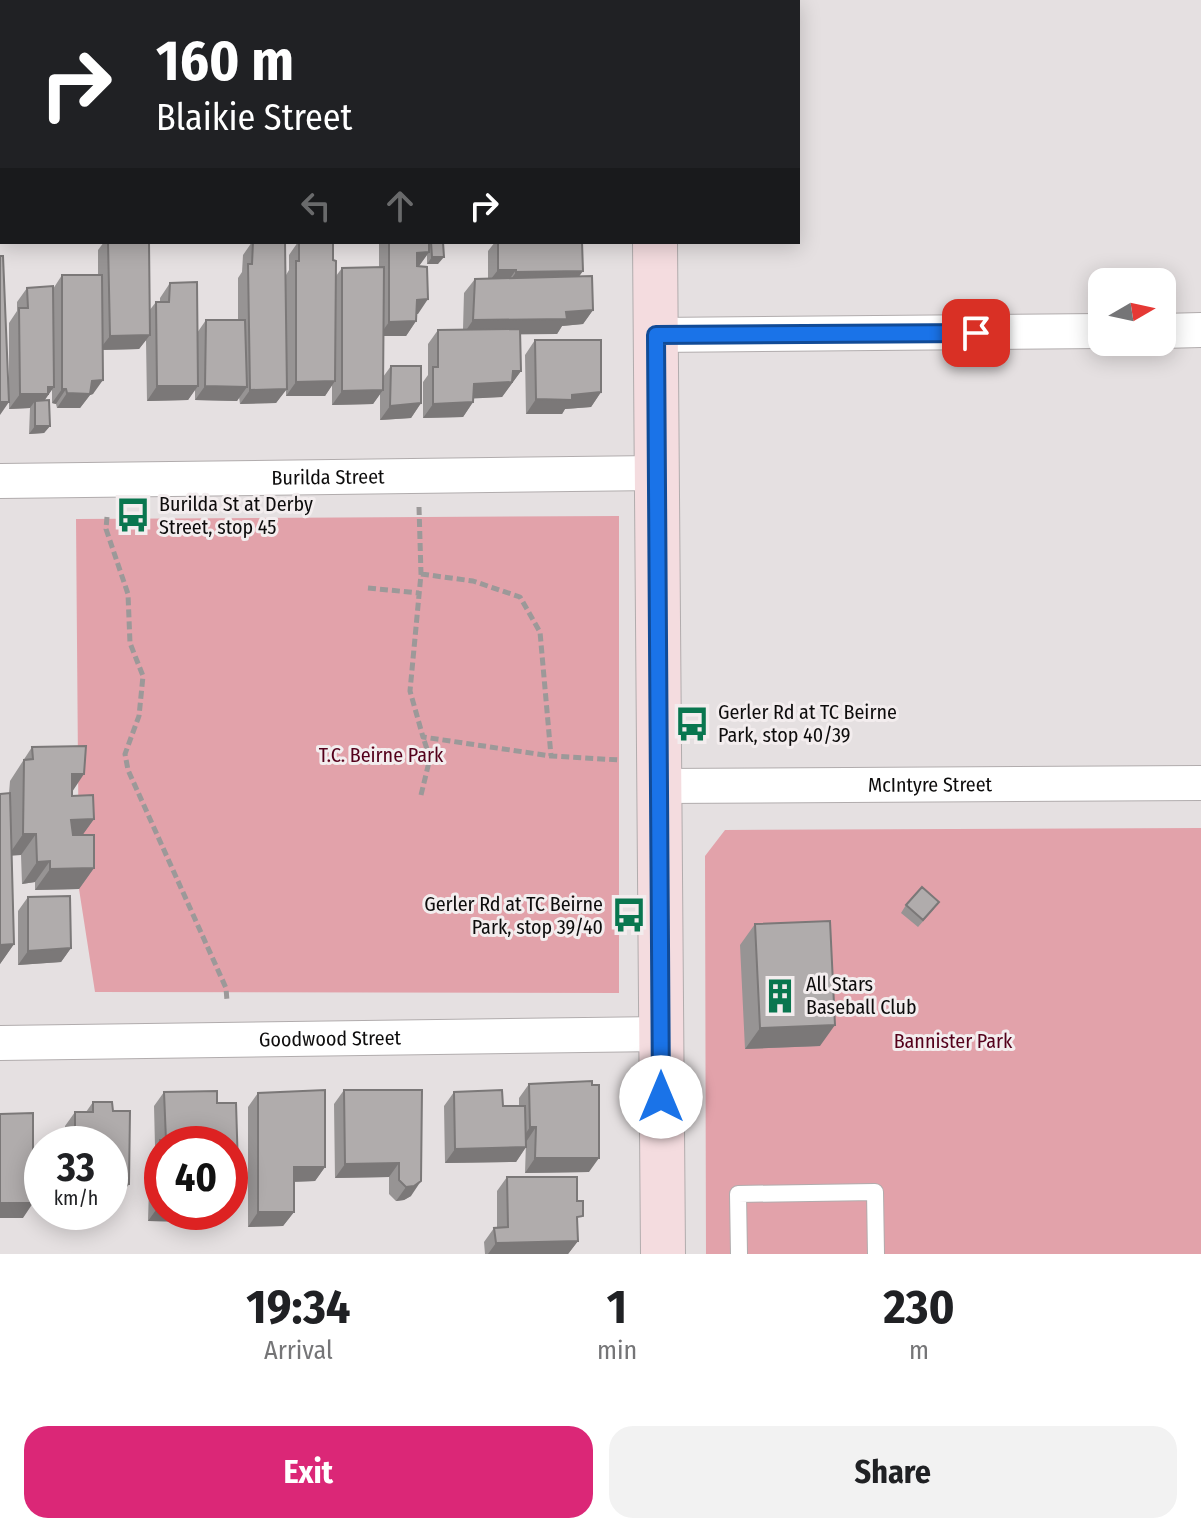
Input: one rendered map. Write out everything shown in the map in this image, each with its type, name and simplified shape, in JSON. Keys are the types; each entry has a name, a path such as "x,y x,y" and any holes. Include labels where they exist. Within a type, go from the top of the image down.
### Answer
{"street":[{"path":"655,244 663,1254"},
{"path":"1176,331 1201,330"},
{"path":"656,335 1088,331"},
{"name":"Burilda Street","path":"0,481 656,473"},
{"name":"McIntyre Street","path":"660,786 1201,783"},
{"name":"Goodwood Street","path":"0,1043 661,1034"}],"lane":[{"path":"739,1254 738,1194 875,1192 876,1254"}],"path":[{"path":"418,475 421,574 410,691 430,758 421,795"},
{"path":"107,517 106,529 128,594 130,643 143,676 139,716 125,754 128,770 226,988 227,1001"},
{"path":"421,574 473,581 520,597 540,632 551,756"},
{"path":"368,588 419,593"},
{"path":"423,737 551,756 620,760"}],"green space":[{"name":"T.C. Beirne Park","path":"619,516 619,993 95,992 79,889 76,519"},
{"name":"Bannister Park","path":"1201,828 1201,1254 706,1254 705,856 725,830"}],"building":[{"path":"108,244 149,244 150,335 110,336"},
{"path":"253,244 285,244 287,389 250,390 248,264 252,264"},
{"path":"299,244 333,244 333,260 336,261 335,381 296,382 296,261 299,261"},
{"path":"389,244 429,244 429,252 417,253 417,266 427,267 428,299 417,300 416,321 389,322"},
{"path":"431,244 443,244 444,257 432,257"},
{"path":"498,244 582,244 583,271 498,270"},
{"path":"0,256 3,256 9,402 0,402"},
{"path":"384,267 383,390 342,391 342,268"},
{"path":"62,275 102,275 103,380 92,381 90,394 67,393 66,389 62,389"},
{"path":"592,276 593,310 566,312 567,319 473,320 475,279"},
{"path":"197,282 198,386 157,386 156,302 169,302 170,283"},
{"path":"53,286 54,387 48,387 48,394 20,394 19,308 28,308 27,288"},
{"path":"206,320 245,320 247,387 205,386"},
{"path":"520,329 521,371 513,371 512,382 474,384 473,402 433,404 433,367 438,367 438,330"},
{"path":"535,340 601,340 601,392 572,395 572,400 536,399"},
{"path":"391,366 421,366 421,403 390,406"},
{"path":"49,400 50,426 35,426 35,401"},
{"path":"86,746 84,774 72,774 72,796 93,795 94,819 71,820 73,835 94,835 94,868 50,869 50,861 37,862 36,834 23,834 24,760 33,759 32,747"},
{"path":"10,793 14,944 0,945 0,794"},
{"path":"922,887 939,902 923,920 906,905"},
{"path":"70,896 71,948 28,951 28,897"},
{"name":"All Stars Baseball Club","path":"830,921 835,1025 760,1028 755,924"},
{"path":"592,1081 592,1085 599,1085 599,1158 535,1158 536,1127 530,1127 529,1084"},
{"path":"325,1090 325,1167 294,1167 294,1212 258,1212 258,1093"},
{"path":"344,1090 422,1090 421,1181 406,1187 399,1180 399,1163 345,1164"},
{"path":"502,1090 503,1106 525,1106 526,1147 455,1149 454,1092"},
{"path":"217,1091 217,1103 236,1103 237,1126 165,1126 164,1092"},
{"path":"93,1102 112,1102 113,1111 130,1111 129,1184 128,1126 75,1126 75,1112 93,1112"},
{"path":"33,1113 33,1126 24,1126 24,1203 0,1203 0,1114"},
{"path":"507,1177 577,1177 577,1201 583,1201 583,1216 577,1217 578,1241 496,1243 494,1228 508,1227"}],"place":[{"name":"Burilda St at Derby Street, stop 45","path":"133,515"},
{"name":"Gerler Rd at TC Beirne Park, stop 40/39","path":"692,724"},
{"name":"Gerler Rd at TC Beirne Park, stop 39/40","path":"629,915"},
{"name":"All Stars Baseball Club","path":"780,996"}],"route":[{"path":"661,1097 656,335 976,333"}]}
